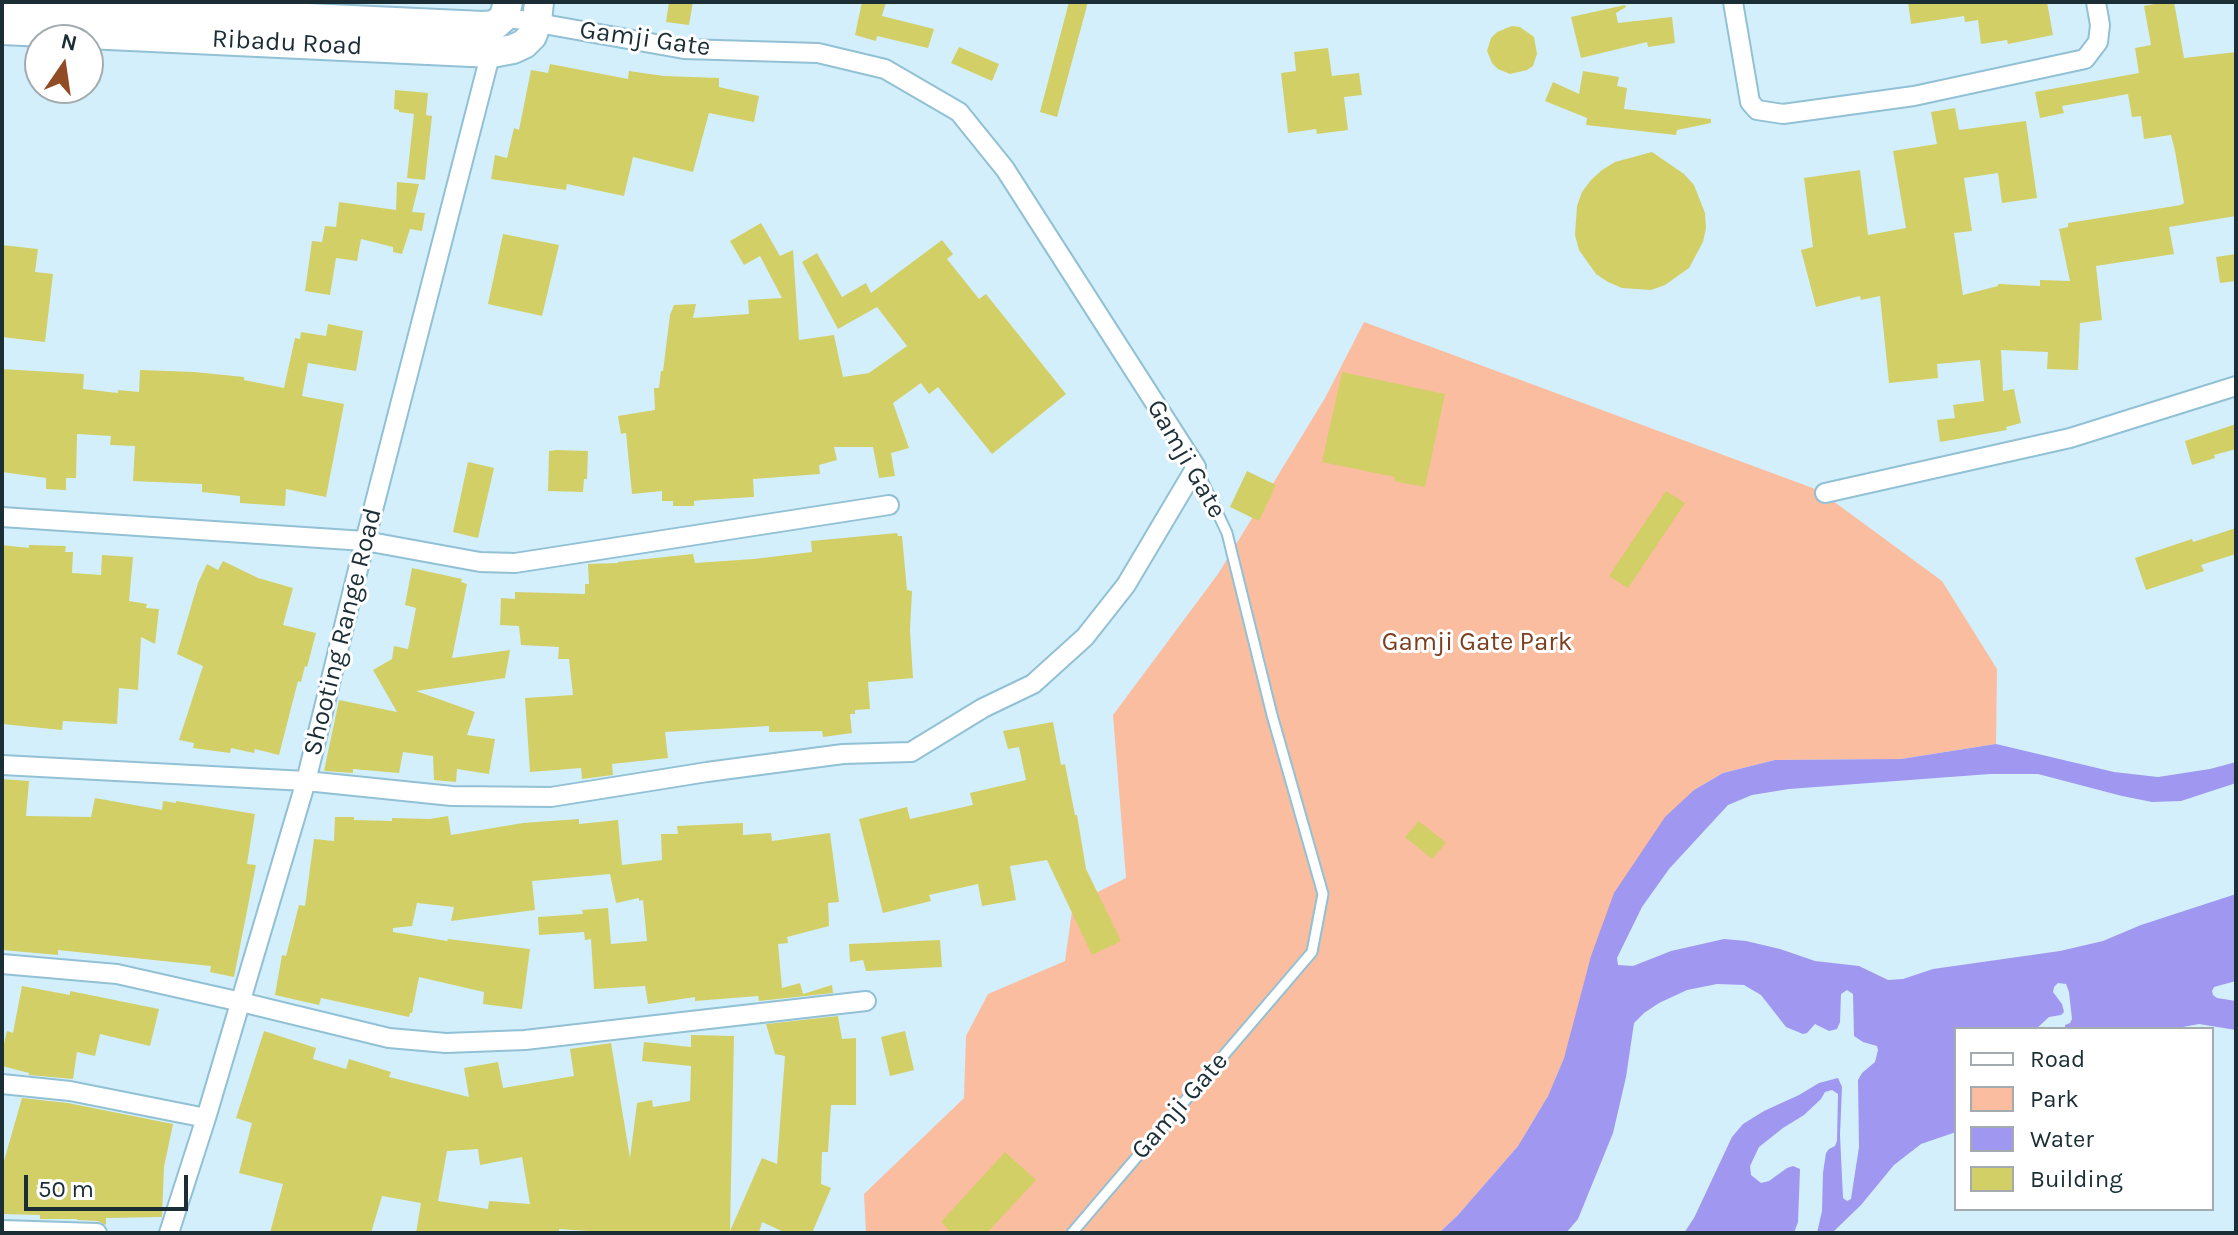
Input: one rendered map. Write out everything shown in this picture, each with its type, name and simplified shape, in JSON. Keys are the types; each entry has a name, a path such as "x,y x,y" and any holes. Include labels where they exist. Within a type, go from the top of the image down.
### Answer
{"main road":[{"path":"2,4 497,25"},
{"name":"Ribadu Road","path":"2,30 497,25 513,49 532,36 538,12"}],"street":[{"path":"1733,2 1750,102 1757,110 1783,114 1914,96 2085,59 2098,42 2100,25 2096,2"},
{"name":"Gamji Gate","path":"497,25 538,12 684,49 818,53 885,69 959,112 1005,169 1196,467"},
{"name":"Shooting Range Road","path":"169,1233 306,781 497,25"},
{"path":"1825,493 2070,438 2236,386"},
{"path":"2,765 306,781 452,796 551,797 843,754 911,752 983,708 1033,684 1085,637 1126,585 1196,467"},
{"path":"2,517 365,541 480,562 515,563 889,505"},
{"path":"2,964 117,974 389,1038 446,1043 525,1040 866,1001"},
{"path":"2,1084 70,1091 206,1118"},
{"path":"2,1230 97,1233"}],"lane":[{"name":"Gamji Gate","path":"1072,1233 1312,952 1323,894 1272,715 1227,533 1196,467"}],"green space":[{"name":"Gamji Gate Park","path":"1364,322 1818,490 1942,581 1997,669 1996,744 1901,759 1775,760 1723,773 1694,790 1548,1096 1518,1146 1439,1233 866,1233 864,1194 964,1098 966,1036 988,994 1065,961 1073,904 1126,878 1113,715 1218,574 1325,398"}],"water":[{"path":"1996,744 2114,772 2158,777 2236,762 2236,783 2181,801 2152,802 2038,774 1990,774 1789,789 1752,795 1728,805 1669,869 1642,907 1617,958 1618,965 1633,966 1671,951 1724,939 1780,949 1815,961 1859,966 1888,980 1903,979 1933,969 2060,951 2103,941 2141,925 2236,894 2236,981 2214,987 2212,991 2217,998 2236,1001 2236,1030 2199,1024 2183,1027 2065,1027 2072,1019 2069,992 2066,984 2058,983 2053,992 2064,1012 2049,1017 2038,1027 1954,1027 1954,1133 1921,1144 1894,1165 1861,1205 1832,1233 1817,1233 1822,1211 1826,1153 1837,1141 1838,1094 1832,1090 1825,1092 1804,1115 1759,1147 1750,1166 1751,1175 1761,1183 1787,1168 1793,1166 1800,1169 1798,1222 1794,1233 1684,1233 1732,1137 1743,1124 1819,1083 1838,1078 1842,1087 1840,1135 1843,1198 1847,1201 1851,1199 1859,1147 1858,1080 1875,1062 1878,1050 1877,1046 1854,1036 1853,994 1847,990 1841,994 1837,1029 1829,1031 1815,1024 1803,1034 1786,1027 1761,995 1744,985 1717,984 1687,990 1659,1003 1634,1023 1613,1133 1578,1219 1566,1233 1439,1233 1518,1146 1548,1096 1564,1058 1591,956 1614,893 1665,817 1694,790 1723,773 1775,760 1901,759"}],"building":[{"path":"669,2 693,2 689,25 666,22"},
{"path":"862,2 886,2 882,16 934,29 928,48 877,36 876,41 855,35"},
{"path":"1069,2 1088,2 1057,117 1040,112"},
{"path":"1908,2 2047,2 2053,35 2008,44 2007,40 1981,44 1978,20 1965,22 1964,16 1911,24"},
{"path":"2174,2 2184,58 2236,52 2236,216 2169,227 2174,254 2096,266 2102,320 2080,323 2078,370 2047,369 2048,352 2001,350 2003,391 2014,389 2021,423 2006,427 2007,430 1940,442 1937,420 1955,418 1953,405 1984,401 1980,360 1937,364 1938,378 1889,383 1880,296 1861,300 1860,296 1816,307 1801,250 1813,247 1804,178 1860,170 1868,235 1906,228 1893,151 1937,144 1931,112 1955,108 1959,130 2026,121 2037,198 2002,203 1998,173 1964,178 1972,231 1954,233 1963,295 1998,284 2040,286 2040,280 2070,281 2059,229 2068,227 2068,223 2184,203 2175,151 2171,135 2144,139 2141,116 2132,117 2128,94 2062,106 2064,113 2040,118 2035,92 2139,73 2135,48 2151,45 2144,6"},
{"path":"1625,5 1616,13 1618,23 1672,17 1675,43 1648,47 1647,42 1581,58 1571,17"},
{"path":"1512,26 1520,27 1534,37 1537,54 1533,66 1510,74 1492,63 1487,51 1491,38 1497,32"},
{"path":"959,47 999,64 992,81 951,63"},
{"path":"1328,48 1332,76 1359,73 1362,95 1344,97 1348,130 1317,134 1316,129 1288,133 1281,73 1296,71 1294,52"},
{"path":"550,64 628,79 629,71 719,78 719,87 759,96 754,122 709,113 693,172 633,157 624,196 567,184 566,190 491,179 495,155 507,158 514,128 519,130 531,70 548,73"},
{"path":"1583,71 1619,77 1617,86 1627,88 1624,109 1711,119 1711,123 1677,130 1676,135 1586,125 1587,118 1545,101 1553,82 1579,94"},
{"path":"395,90 428,93 426,115 432,116 425,180 407,178 414,114 394,109"},
{"path":"1652,152 1684,174 1694,185 1705,213 1703,242 1689,268 1665,285 1651,290 1622,288 1596,274 1579,250 1575,235 1577,206 1582,192 1602,170 1615,162"},
{"path":"397,182 419,184 412,212 425,213 422,231 410,229 402,254 393,252 393,247 361,239 357,261 336,258 330,295 305,291 312,241 322,242 325,226 336,227 339,202 396,210"},
{"path":"761,223 780,256 793,250 799,340 834,335 843,377 869,373 907,346 877,307 838,329 802,262 817,253 842,297 866,283 871,293 942,240 953,254 947,259 979,299 986,294 1066,394 992,454 938,387 929,394 921,383 893,403 909,448 891,453 895,476 879,478 873,447 834,447 837,460 819,465 820,474 753,479 754,497 702,500 694,501 694,506 673,506 673,501 662,501 662,491 632,494 626,433 621,434 618,416 655,410 654,388 659,388 674,305 696,304 693,318 749,314 748,300 782,298 760,256 744,265 730,241"},
{"path":"503,234 559,245 542,316 488,304"},
{"path":"2,245 38,249 35,272 53,274 45,342 2,337"},
{"path":"2236,254 2236,281 2220,283 2216,257"},
{"path":"328,324 363,331 356,371 308,363 302,396 344,404 326,497 286,489 285,506 240,503 240,496 202,492 202,484 133,481 135,446 110,445 111,436 77,434 76,478 66,478 66,490 46,489 46,478 2,472 2,369 84,374 83,389 118,393 118,390 139,392 140,370 244,377 244,380 284,388 295,338 300,339 301,332 326,336"},
{"path":"1342,372 1445,394 1425,487 1394,481 1395,477 1322,462"},
{"path":"2236,424 2236,449 2192,465 2185,441"},
{"path":"549,451 588,451 583,492 548,491"},
{"path":"468,462 494,468 478,538 453,532"},
{"path":"1247,471 1276,485 1259,521 1230,507"},
{"path":"1666,491 1685,503 1628,588 1609,576"},
{"path":"2236,528 2236,554 2201,565 2204,571 2146,590 2135,558"},
{"path":"897,533 902,536 907,590 912,591 910,630 913,678 868,682 870,709 855,710 855,714 850,714 852,733 823,737 822,731 769,732 769,726 665,732 668,758 612,764 613,775 582,779 581,768 530,772 525,698 573,695 569,659 558,659 559,647 521,645 519,626 500,625 501,598 515,599 515,592 585,594 585,584 589,584 588,564 693,554 695,563 754,559 812,552 811,541"},
{"path":"2,545 29,548 29,545 66,546 65,552 73,552 72,573 101,575 102,555 133,557 129,601 159,609 155,644 141,637 138,690 119,688 117,724 63,721 62,730 2,724"},
{"path":"223,561 258,578 293,588 283,625 316,633 307,667 301,682 298,681 279,755 255,749 254,753 231,748 230,753 193,748 194,743 179,740 203,666 177,654 198,583 207,564 218,570"},
{"path":"412,568 462,579 461,582 467,584 452,658 510,650 505,678 416,691 475,712 467,735 495,739 489,774 457,769 456,782 434,780 433,756 403,752 399,773 353,769 353,773 324,771 339,700 397,712 373,670 392,659 394,646 408,649 416,608 405,605"},
{"path":"1053,722 1061,765 1065,764 1077,815 1086,869 1121,941 1092,955 1047,860 1010,866 1016,900 982,906 978,884 929,895 931,901 883,913 859,819 907,807 910,819 973,805 970,793 1026,780 1019,747 1008,749 1003,731"},
{"path":"2,779 29,781 26,816 91,817 95,798 162,810 163,801 176,801 255,814 247,864 256,865 234,977 210,972 211,966 58,950 58,955 2,950"},
{"path":"448,816 451,835 523,823 579,819 579,824 618,820 622,865 662,860 661,834 678,834 677,826 743,823 743,835 771,833 772,841 830,833 839,902 828,903 829,926 787,937 788,943 778,944 782,988 800,983 803,994 832,985 833,993 759,1001 758,996 695,1001 695,997 648,1004 645,986 594,989 591,939 585,940 584,932 539,935 538,917 583,914 582,910 608,908 611,944 647,941 643,900 639,901 639,898 616,903 610,874 532,881 535,910 451,921 454,907 417,903 412,926 393,928 393,932 447,941 530,949 522,1009 483,1004 484,992 419,977 409,1017 321,998 319,1005 275,995 282,955 286,956 299,905 305,906 314,839 334,841 335,817 392,821 392,818"},
{"path":"1419,821 1446,843 1432,859 1405,837"},
{"path":"940,940 942,967 866,971 863,960 850,962 849,944"},
{"path":"22,986 70,995 70,991 159,1009 150,1046 100,1034 95,1056 77,1052 73,1079 29,1075 2,1066 7,1031 13,1033"},
{"path":"838,1016 842,1039 856,1038 856,1105 831,1105 828,1152 822,1152 821,1184 831,1188 812,1233 786,1233 762,1222 759,1233 616,1233 559,1229 559,1233 416,1233 421,1203 382,1196 371,1233 270,1233 283,1184 239,1173 252,1123 236,1118 264,1031 316,1048 313,1059 346,1069 349,1059 391,1072 389,1077 469,1097 464,1068 498,1062 503,1088 574,1076 570,1049 611,1043 630,1158 637,1103 652,1100 653,1107 690,1101 691,1066 642,1061 644,1042 691,1047 691,1035 734,1036 730,1231 762,1158 777,1164 785,1056 775,1054 766,1024","holes":["478,1149 480,1165 522,1157 530,1204 489,1201 488,1209 438,1201 447,1151"]},
{"path":"905,1031 914,1070 890,1076 881,1037"},
{"path":"22,1098 68,1103 173,1124 164,1167 162,1217 106,1218 106,1225 98,1221 2,1214 2,1168"},
{"path":"1005,1152 1036,1180 987,1233 952,1233 941,1222"}]}
